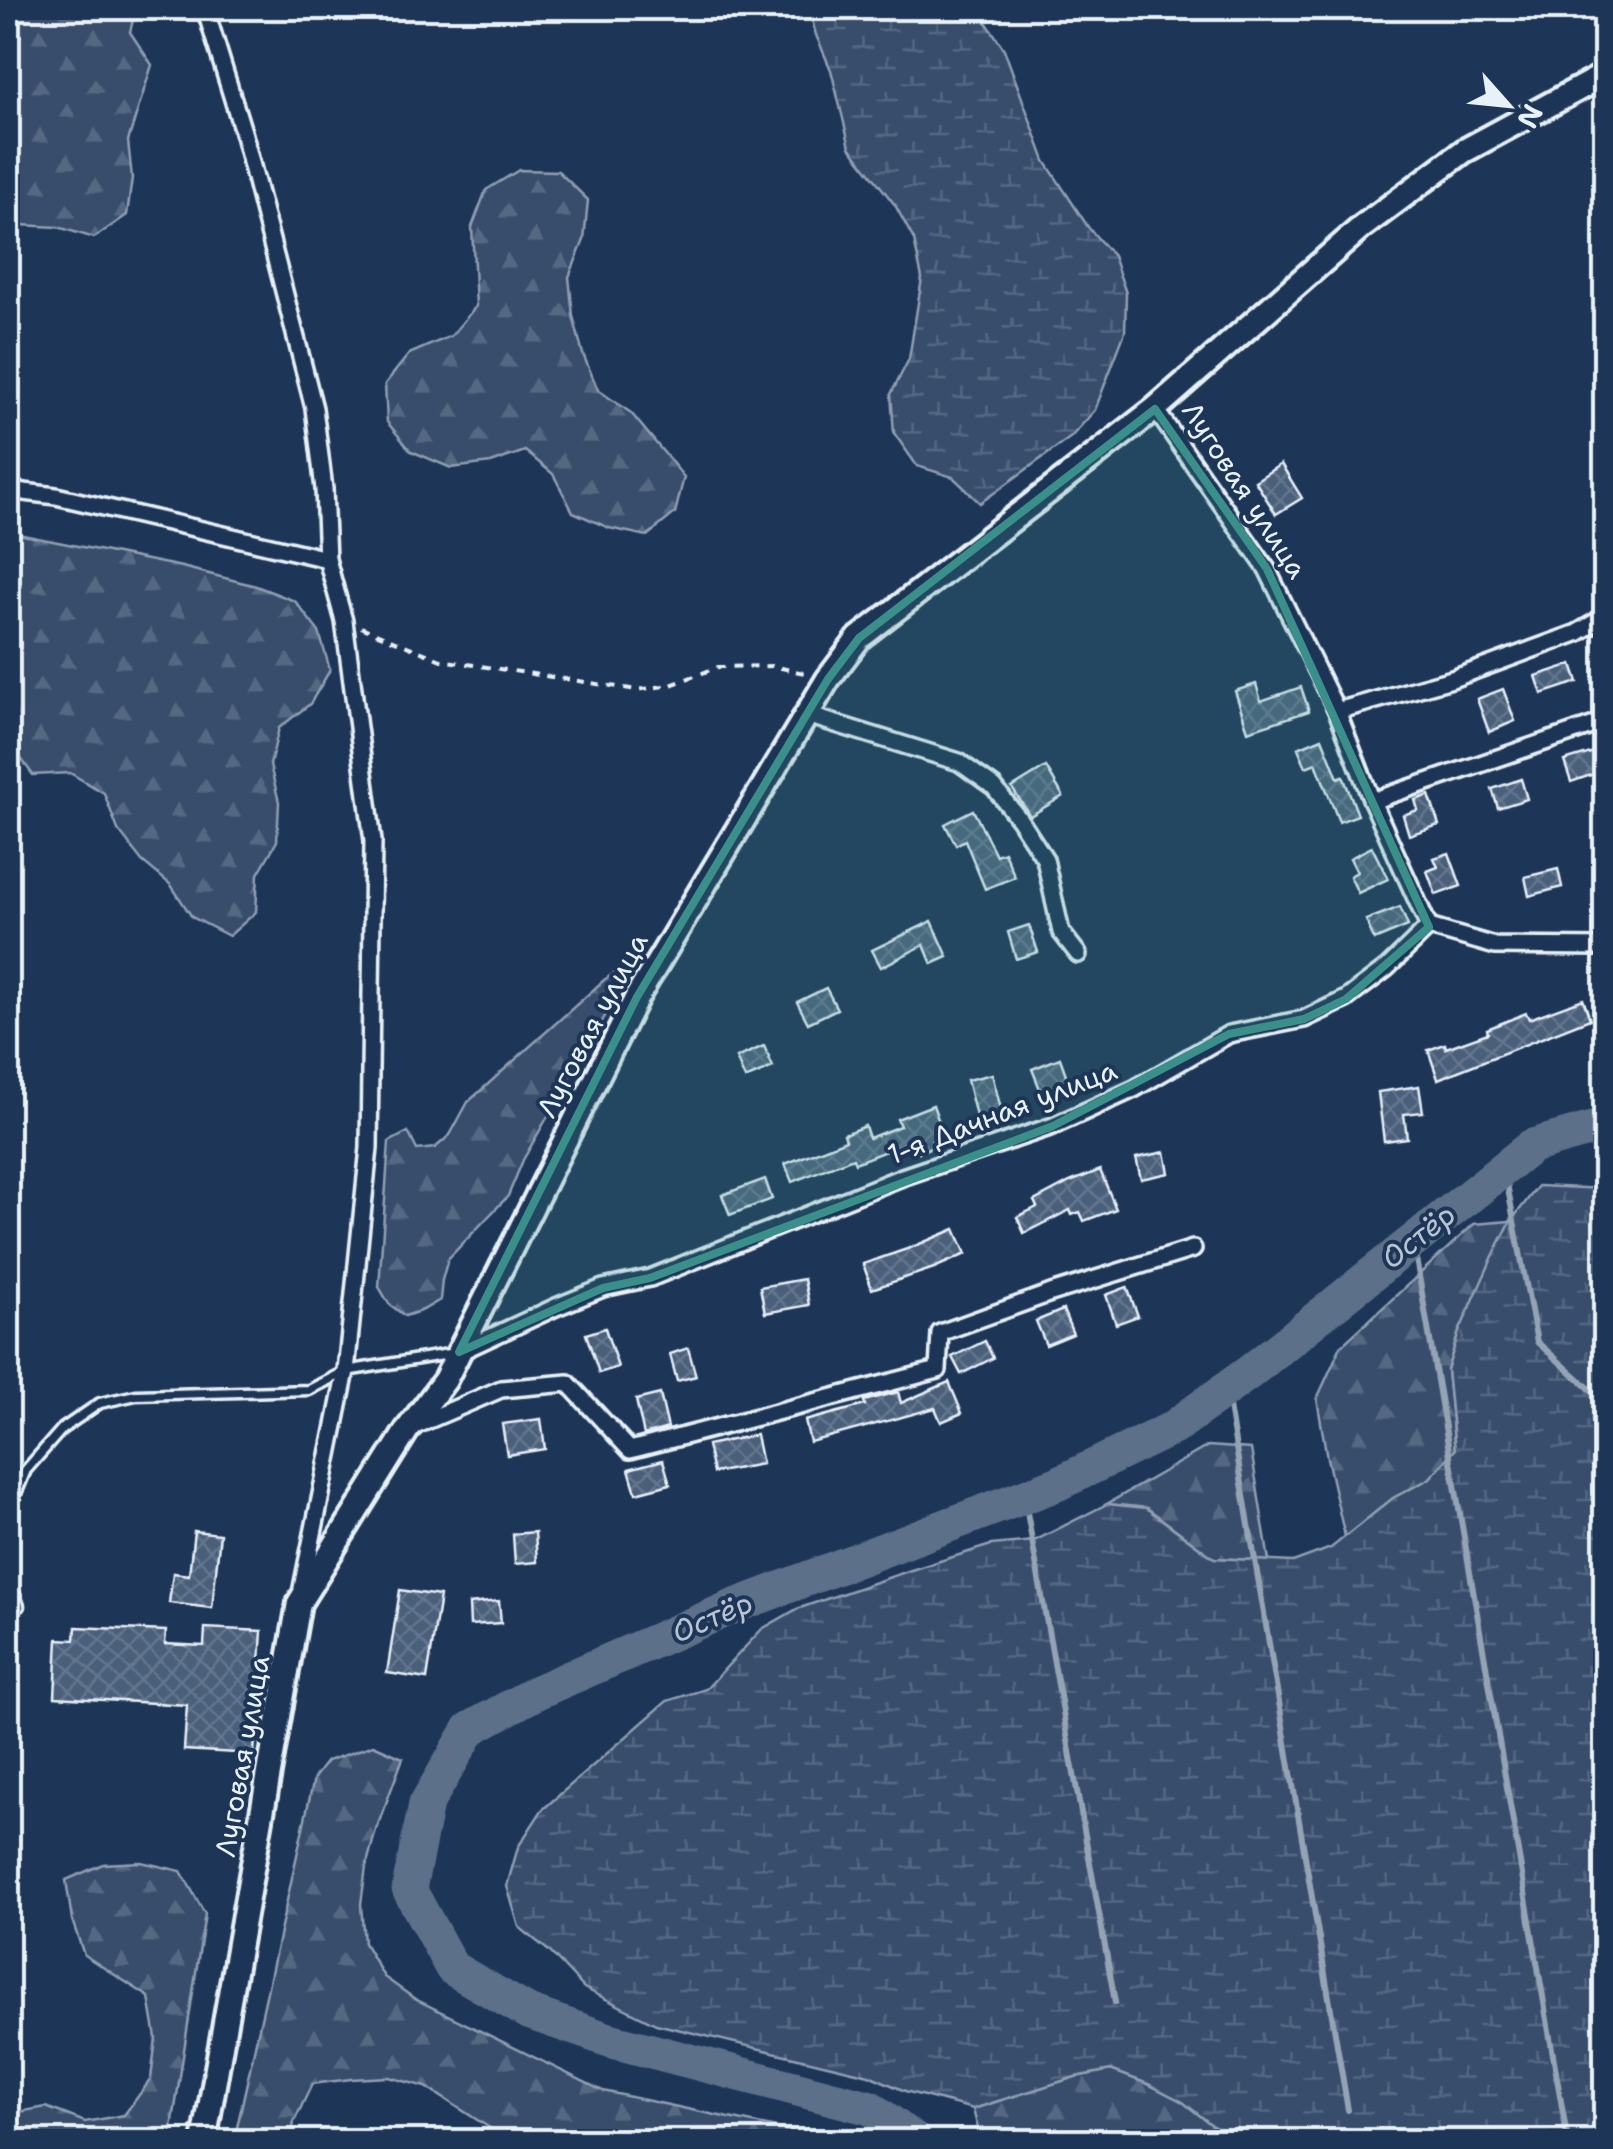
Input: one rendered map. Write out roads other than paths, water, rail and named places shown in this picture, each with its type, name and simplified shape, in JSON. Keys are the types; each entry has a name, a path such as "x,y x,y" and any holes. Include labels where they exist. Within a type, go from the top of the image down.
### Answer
{"street":[{"path":"205,8 244,135 314,408 324,488 327,559 344,620 372,840 369,1148 346,1372 299,1603"},
{"path":"1155,409 1362,227 1449,162 1606,74"},
{"name":"Луговая улица","path":"204,2142 299,1603 407,1430 445,1380 637,997 828,679 859,638 1155,409 1267,569 1337,711 1372,802 1429,927"},
{"path":"8,490 56,496 327,559"},
{"path":"1337,711 1452,679 1577,633 1606,616"},
{"path":"807,715 959,762 994,787 1045,859 1061,932 1078,954"},
{"path":"1372,802 1606,721"},
{"path":"1429,927 1495,946 1606,948"},
{"name":"1-я Дачная улица","path":"460,1352 604,1288 650,1278 902,1177 1053,1126 1134,1089 1229,1034 1304,1019 1346,999 1387,968 1429,927"},
{"path":"407,1430 501,1389 568,1383 630,1450 938,1370 940,1333 1051,1292 1193,1249"}],"lane":[{"path":"8,1521 26,1470 62,1429 100,1404 136,1394 309,1390 346,1372 460,1352"},
{"path":"8,1575 19,1606"}],"waterway":[{"name":"Остёр","path":"917,2142 871,2108 609,2040 528,2012 452,1968 409,1889 426,1804 470,1729 537,1692 735,1606 1057,1484 1173,1428 1251,1371 1532,1146 1606,1125"},
{"path":"1504,1168 1537,1342 1606,1403"},
{"path":"1413,1241 1568,2142"},
{"path":"1226,1389 1348,2110"},
{"path":"1024,1496 1115,2002"}]}
